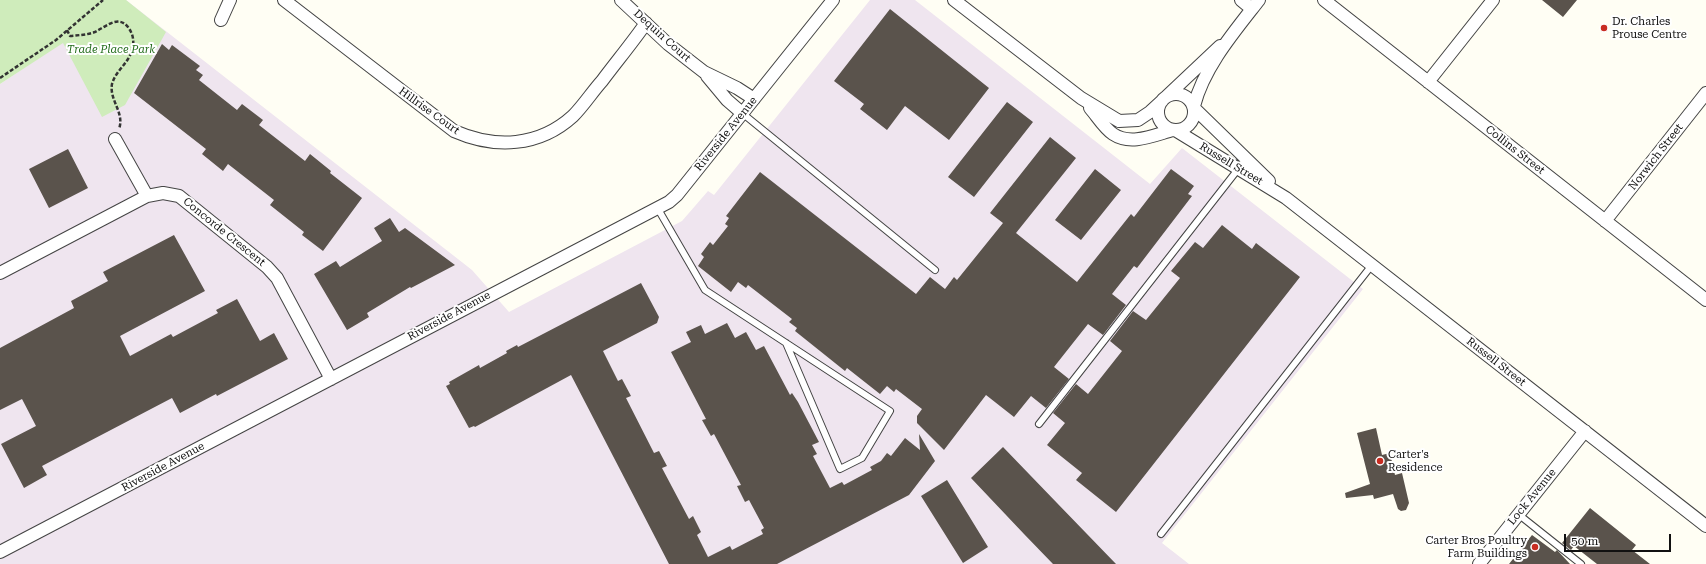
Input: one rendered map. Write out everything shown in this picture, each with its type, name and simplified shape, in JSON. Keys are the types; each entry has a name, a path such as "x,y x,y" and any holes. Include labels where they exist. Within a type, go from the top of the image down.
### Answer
{"street":[{"path":"221,20 230,0"},
{"name":"Hillrise Court","path":"284,0 454,131 474,140 496,143 516,143 531,140 544,135 564,123 583,104 646,23"},
{"name":"Dequin Court","path":"621,0 668,44 704,72 738,88 754,99"},
{"path":"954,0 1081,98 1119,122 1138,120 1150,112 1232,35"},
{"path":"1081,98 1113,134 1127,140 1140,139 1174,130 1184,129 1190,125 1195,114 1194,107 1201,84 1232,35 1255,5 1241,0"},
{"name":"Collins Street","path":"1324,0 1706,300"},
{"path":"1428,82 1493,0"},
{"name":"Riverside Avenue","path":"0,552 658,209 677,195 829,2"},
{"name":"Dequin Court","path":"704,72 727,100 742,113"},
{"name":"Norwich Street","path":"1605,220 1706,93"},
{"path":"1174,130 1163,125 1159,119 1158,113 1164,98 1173,94 1184,95 1194,107"},
{"name":"Russell Street","path":"1194,107 1242,163 1706,526"},
{"name":"Russell Street","path":"1174,130 1242,163"},
{"path":"115,139 147,196"},
{"name":"Concorde Crescent","path":"0,273 147,196 163,193 179,196 267,267 284,289 331,379"},
{"name":"Lock Avenue","path":"1479,564 1585,431"}],"lane":[{"path":"742,113 935,270"},
{"path":"1039,424 1242,163"},
{"path":"658,209 705,290 890,411 862,458 840,469 786,343"},
{"path":"1161,534 1372,265"},
{"path":"1518,514 1581,564"}],"path":[{"path":"0,78 56,40 103,0"},
{"path":"67,30 70,36 85,35 94,32 108,23 118,21 128,26 132,36 131,53 114,80 112,86 112,95 121,121 115,139"}],"shaded area":[{"path":"126,0 472,270 509,312 682,221 708,191 714,195 870,0 915,0 1150,184 1182,148 1363,289 1162,543 1189,564 0,564 0,84"}],"green space":[{"name":"Trade Place Park","path":"0,0 126,0 166,32 125,105 102,117 63,43 0,84"}],"building":[{"path":"1542,0 1577,0 1563,17"},
{"path":"890,9 989,88 949,140 905,106 887,130 860,109 864,104 834,81"},
{"path":"162,44 169,50 172,45 200,66 196,70 203,75 199,80 237,110 242,104 263,120 259,125 305,161 310,154 331,171 330,173 362,198 323,251 302,235 304,232 270,205 274,200 228,164 223,171 202,154 206,149 134,93"},
{"path":"1007,102 1033,122 974,197 948,177"},
{"path":"1050,137 1076,158 1016,233 1077,282 1131,214 1134,217 1171,169 1194,186 1188,194 1192,196 1137,268 1134,266 1112,294 1126,305 1103,335 1088,324 1054,367 1069,379 1046,408 1031,396 1014,417 986,395 944,450 917,423 917,416 922,409 896,389 894,392 887,386 880,394 847,368 845,371 795,331 797,328 789,322 792,319 748,285 746,288 738,282 731,292 698,266 704,257 701,254 710,242 713,245 728,226 725,224 729,218 726,216 760,172 916,294 930,277 945,289 954,277 957,280 1003,223 990,213"},
{"path":"68,149 88,188 49,208 29,169"},
{"path":"1095,169 1121,190 1081,240 1055,220"},
{"path":"390,218 399,232 405,228 455,265 411,288 410,287 367,313 369,317 347,330 314,274 336,261 340,267 382,241 374,228"},
{"path":"1222,225 1252,249 1256,243 1300,277 1116,512 1076,480 1082,473 1047,445 1065,423 1053,413 1076,384 1088,394 1122,351 1110,341 1133,311 1146,320 1180,278 1171,271 1195,242 1203,248"},
{"path":"174,235 205,291 120,336 130,356 171,334 173,337 218,313 216,310 237,299 260,341 274,333 288,359 217,396 216,394 180,413 172,398 42,466 47,475 24,488 1,444 36,426 22,399 0,410 0,348 74,308 71,301 108,281 103,272"},
{"path":"641,283 659,317 657,323 603,351 618,381 622,379 631,396 626,398 654,453 659,451 667,466 662,468 689,519 693,516 701,532 697,535 708,557 730,546 732,550 763,534 761,530 764,528 749,500 745,502 737,486 741,485 714,434 711,436 702,420 706,419 671,352 691,342 686,332 701,325 705,334 727,323 735,338 746,332 756,350 764,346 790,395 792,393 798,402 819,442 812,445 817,454 813,456 830,488 842,482 844,485 872,470 870,467 881,461 887,453 891,456 905,438 920,450 919,434 935,461 909,495 777,564 669,564 571,375 475,427 469,428 446,386 450,384 449,382 479,365 480,368 507,353 506,351 517,345 518,347"},
{"path":"1376,428 1382,455 1390,453 1395,475 1402,473 1409,503 1406,510 1401,511 1398,509 1393,494 1374,499 1373,495 1346,498 1345,493 1370,484 1357,433"},
{"path":"1003,447 1116,564 1053,564 1024,534 971,478"},
{"path":"947,480 988,547 963,563 921,496"},
{"path":"1590,508 1636,545 1632,550 1650,564 1597,564 1574,546 1571,550 1562,543"},
{"name":"Carter Bros Poultry Farm Buildings","path":"1532,535 1555,552 1557,550 1570,564 1509,564"}],"place":[{"name":"Dr. Charles Prouse Centre","path":"1604,28"},
{"name":"Carter's Residence","path":"1380,461"},
{"name":"Carter Bros Poultry Farm Buildings","path":"1535,547"}]}
